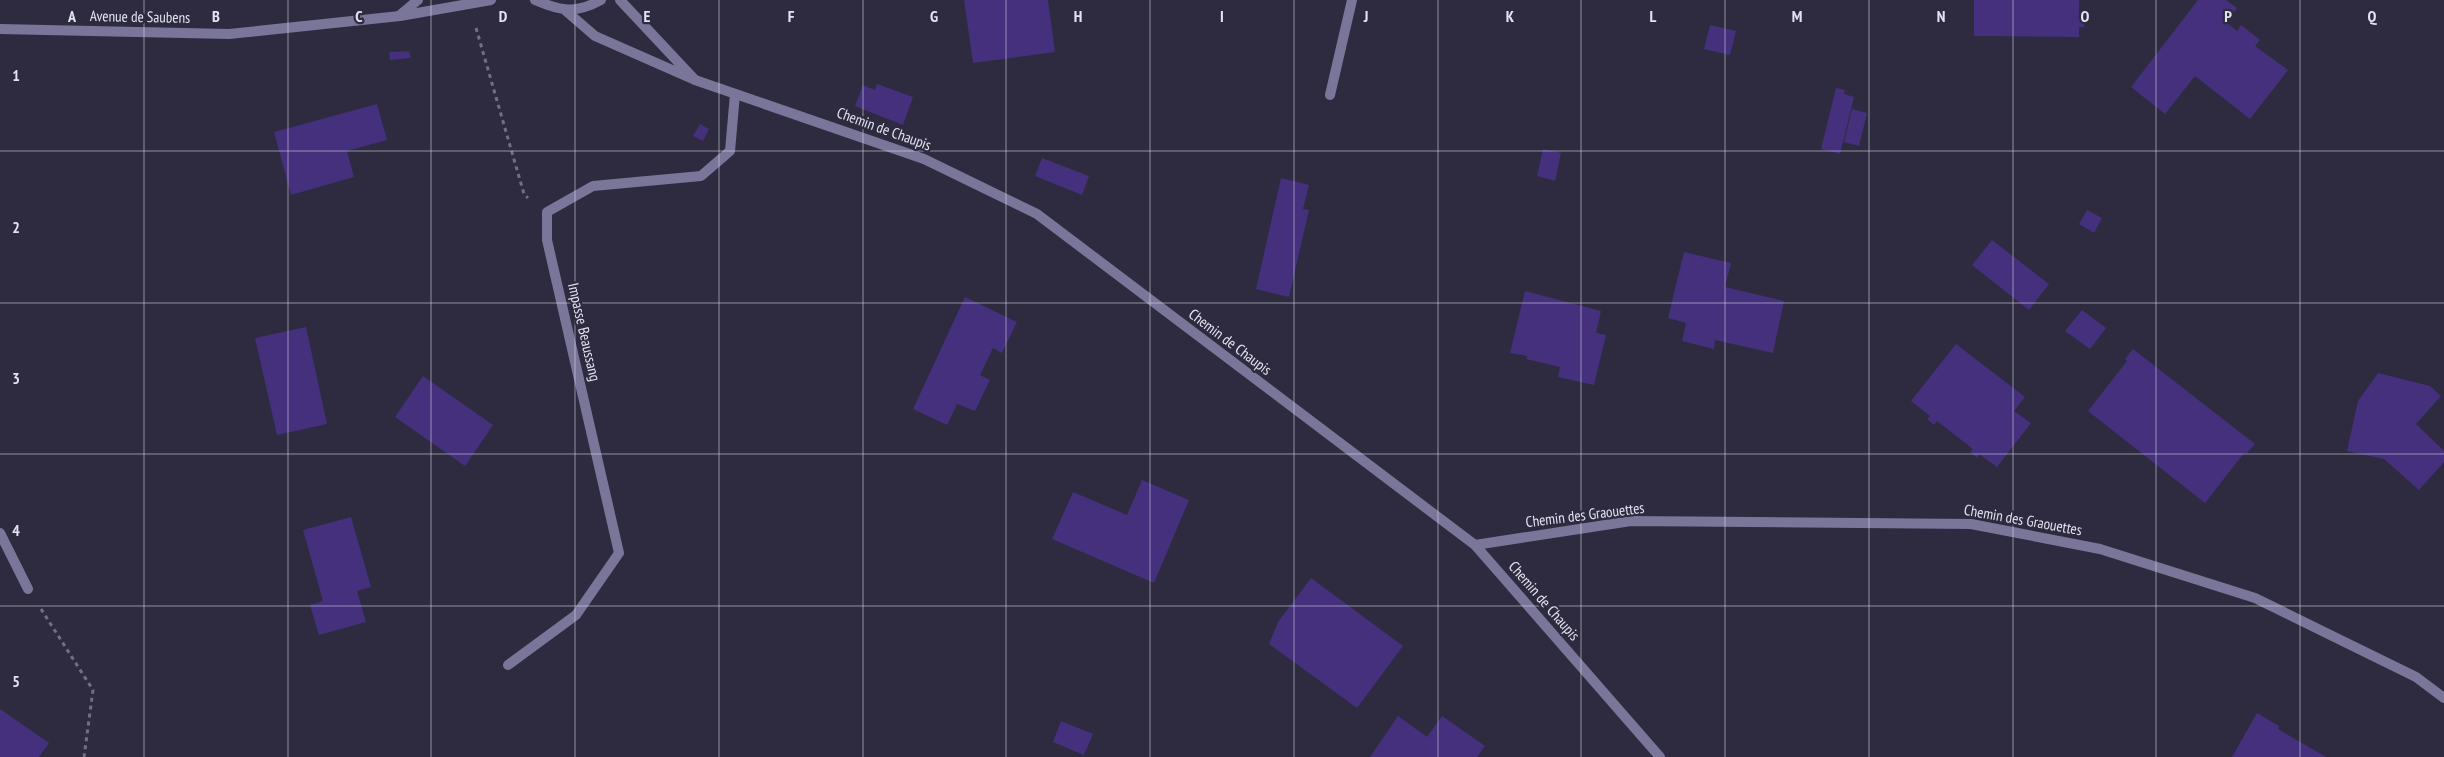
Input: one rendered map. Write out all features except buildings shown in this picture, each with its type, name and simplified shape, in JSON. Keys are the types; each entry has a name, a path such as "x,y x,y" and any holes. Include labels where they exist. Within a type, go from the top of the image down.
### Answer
{"street":[{"path":"400,16 418,0"},
{"name":"Avenue de Saubens","path":"0,29 229,34 400,16 491,0"},
{"path":"535,0 566,11 591,5 601,0"},
{"name":"Chemin de Chaupis","path":"620,0 695,80"},
{"path":"1330,96 1352,0"},
{"name":"Chemin de Chaupis","path":"566,11 595,36 695,80 924,159 1037,214 1475,544 1660,757"},
{"path":"547,212 593,186 701,176 730,151 735,94"},
{"name":"Impasse Beaussang","path":"508,665 576,615 619,553 547,240 547,212"},
{"name":"Chemin des Graouettes","path":"1475,544 1631,521 1971,524 2100,549 2255,598 2416,676 2444,698"},
{"path":"0,532 28,589"}],"path":[{"path":"465,4 478,30 524,194 547,212"},
{"path":"28,589 93,690 84,757"}]}
